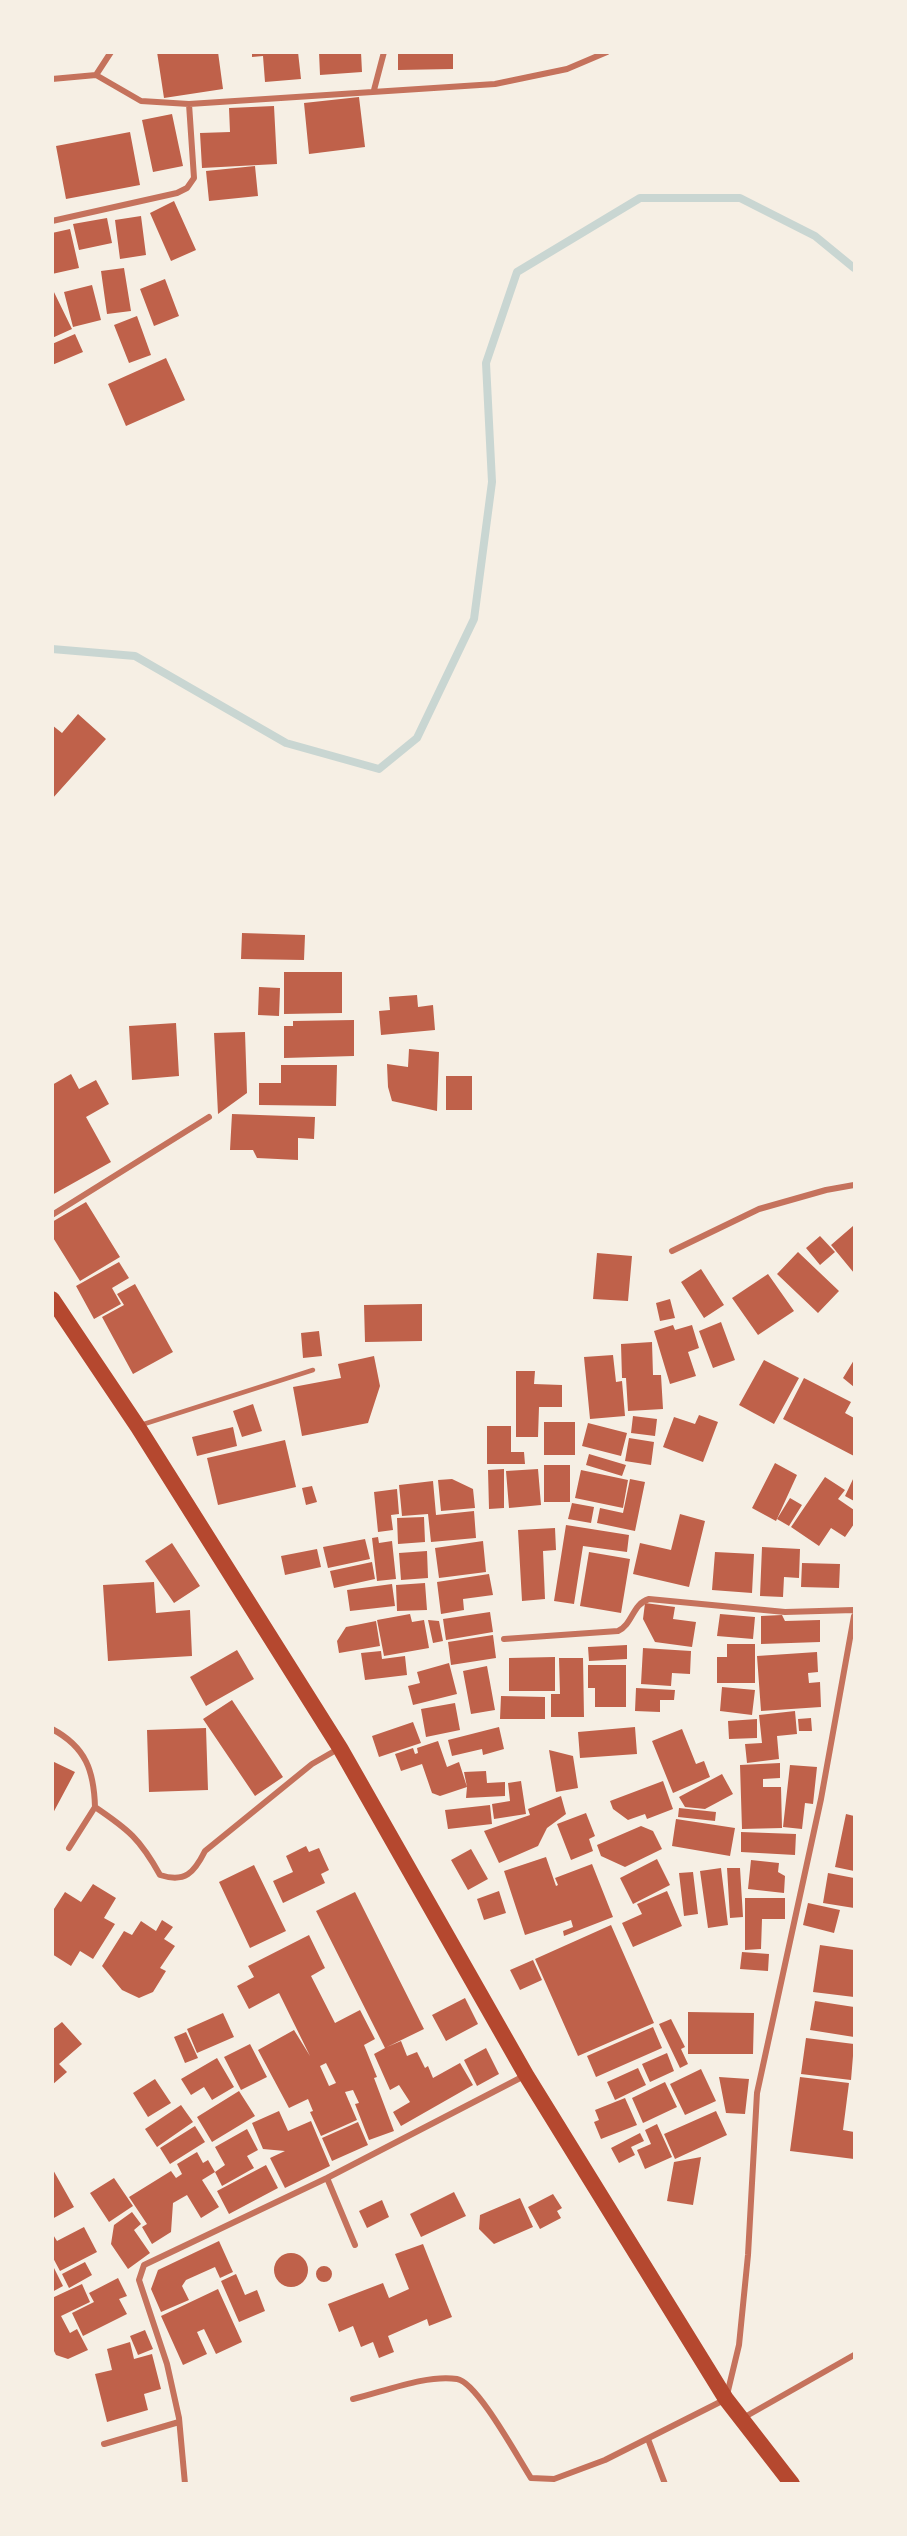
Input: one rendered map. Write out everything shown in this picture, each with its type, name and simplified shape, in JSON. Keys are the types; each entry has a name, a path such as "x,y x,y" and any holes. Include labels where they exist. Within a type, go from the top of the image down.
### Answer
{"highway":[{"path":"52,1299 138,1427 340,1748 526,2075 726,2398 792,2484"}],"street":[{"path":"96,75 111,52"},
{"path":"374,90 384,52"},
{"path":"52,79 96,75 141,101 189,104 374,90 495,84 567,69 607,52"},
{"path":"52,221 177,193 187,188 194,178 189,104"},
{"path":"52,1215 209,1117"},
{"path":"672,1251 759,1209 826,1190 855,1185"},
{"path":"504,1639 618,1631 630,1621 639,1604 649,1599 785,1612 855,1610"},
{"path":"353,2399 431,2379 459,2379 476,2391 531,2478 554,2479 648,2439 726,2398 739,2345 744,2300 757,2093 821,1799 855,1616"},
{"path":"52,1729 68,1737 88,1762 95,1787 95,1807 69,1848"},
{"path":"95,1807 120,1823 140,1840 160,1875 174,1879 188,1875 198,1865 205,1851 312,1764 340,1748"},
{"path":"185,2484 179,2422 167,2364 139,2280 144,2265 327,2178 526,2075"},
{"path":"327,2178 355,2245"},
{"path":"742,2418 855,2355"},
{"path":"104,2444 179,2422"},
{"path":"648,2439 665,2484"}],"lane":[{"path":"138,1427 313,1370"}],"building":[{"path":"157,52 218,52 223,89 164,98"},
{"path":"252,52 298,52 301,79 265,82 263,56 252,57"},
{"path":"319,52 361,52 362,72 320,75"},
{"path":"398,52 453,52 453,69 398,70"},
{"path":"359,97 365,147 309,154 304,103"},
{"path":"274,106 277,164 202,168 200,133 230,132 229,108"},
{"path":"172,114 183,166 153,172 142,120"},
{"path":"130,132 140,185 66,199 56,146"},
{"path":"255,166 258,196 209,201 206,171"},
{"path":"174,201 196,250 171,261 150,213"},
{"path":"141,216 146,255 120,259 115,220"},
{"path":"107,218 112,243 79,250 73,224"},
{"path":"70,229 79,268 52,274 52,233"},
{"path":"124,268 131,311 107,314 101,271"},
{"path":"165,279 179,316 154,326 140,289"},
{"path":"92,285 101,320 73,327 64,292"},
{"path":"52,288 72,329 52,338"},
{"path":"137,316 151,355 129,363 114,325"},
{"path":"75,334 83,352 52,365 52,344"},
{"path":"166,358 185,400 126,426 108,384"},
{"path":"78,714 106,739 52,799 52,725 62,733"},
{"path":"242,933 305,935 304,960 241,959"},
{"path":"284,972 342,972 342,1013 284,1014"},
{"path":"259,987 280,988 279,1016 258,1015"},
{"path":"417,995 418,1007 433,1005 435,1030 381,1035 379,1011 390,1010 389,997"},
{"path":"354,1020 354,1056 284,1058 284,1026 293,1026 293,1021"},
{"path":"176,1023 179,1076 132,1080 129,1026"},
{"path":"245,1032 247,1093 218,1114 214,1033"},
{"path":"409,1049 439,1052 437,1111 392,1101 388,1087 387,1064 408,1067"},
{"path":"281,1065 337,1065 336,1106 259,1105 259,1083 281,1083"},
{"path":"71,1074 79,1089 96,1080 109,1104 86,1117 111,1162 52,1195 52,1085"},
{"path":"446,1076 472,1076 472,1110 446,1110"},
{"path":"232,1114 315,1117 314,1139 298,1138 298,1160 257,1158 253,1150 230,1150"},
{"path":"86,1202 120,1257 80,1281 52,1236 52,1222"},
{"path":"854,1227 854,1273 831,1245"},
{"path":"820,1236 835,1252 820,1265 806,1248"},
{"path":"798,1252 839,1291 818,1313 777,1274"},
{"path":"597,1253 632,1256 628,1301 593,1299"},
{"path":"119,1262 129,1278 112,1288 121,1304 94,1319 76,1286"},
{"path":"701,1269 724,1305 704,1318 681,1282"},
{"path":"768,1274 794,1311 758,1335 732,1298"},
{"path":"135,1284 173,1352 133,1374 102,1317 124,1305 117,1294"},
{"path":"670,1299 675,1318 660,1321 656,1303"},
{"path":"422,1304 422,1341 365,1342 364,1305"},
{"path":"721,1322 735,1360 713,1368 699,1331"},
{"path":"673,1325 675,1330 692,1325 699,1348 688,1352 696,1376 670,1384 654,1331"},
{"path":"319,1331 322,1356 303,1358 301,1333"},
{"path":"652,1342 653,1375 661,1375 663,1409 628,1411 626,1378 622,1378 621,1344"},
{"path":"613,1355 616,1382 622,1381 625,1416 590,1419 584,1357"},
{"path":"374,1356 380,1386 368,1423 302,1436 293,1387 341,1378 338,1364"},
{"path":"764,1360 799,1378 774,1424 739,1405"},
{"path":"854,1360 854,1387 843,1378"},
{"path":"516,1371 535,1371 534,1384 562,1385 562,1407 539,1407 538,1437 516,1437"},
{"path":"804,1378 851,1402 845,1413 854,1418 854,1456 783,1419"},
{"path":"253,1404 262,1431 242,1437 233,1411"},
{"path":"699,1415 718,1422 703,1462 663,1447 674,1417 695,1424"},
{"path":"633,1416 657,1419 655,1436 631,1433"},
{"path":"544,1422 575,1422 575,1455 544,1455"},
{"path":"588,1423 627,1433 621,1456 582,1446"},
{"path":"487,1426 511,1426 511,1452 524,1452 525,1464 487,1464"},
{"path":"233,1427 237,1446 197,1456 192,1437"},
{"path":"629,1438 654,1442 651,1465 625,1461"},
{"path":"285,1440 296,1487 218,1505 207,1458"},
{"path":"589,1454 626,1465 622,1476 586,1465"},
{"path":"775,1463 797,1475 776,1521 752,1508"},
{"path":"544,1465 570,1465 570,1502 544,1502"},
{"path":"504,1469 504,1508 489,1509 488,1470"},
{"path":"538,1469 541,1505 509,1508 506,1471"},
{"path":"581,1470 628,1480 623,1508 575,1498"},
{"path":"825,1477 845,1490 838,1499 854,1510 854,1524 845,1537 831,1528 819,1546 791,1527"},
{"path":"854,1477 854,1501 845,1496"},
{"path":"452,1479 473,1489 475,1508 441,1511 438,1480"},
{"path":"630,1479 645,1482 635,1531 597,1523 600,1508 623,1513"},
{"path":"433,1481 436,1515 474,1511 476,1538 431,1542 428,1514 402,1516 399,1485"},
{"path":"312,1486 317,1502 306,1505 302,1488"},
{"path":"397,1489 399,1514 391,1515 393,1530 378,1532 374,1492"},
{"path":"790,1498 802,1505 789,1526 777,1519"},
{"path":"572,1503 594,1507 591,1523 568,1519"},
{"path":"680,1514 705,1521 689,1587 633,1574 640,1543 671,1550"},
{"path":"424,1517 425,1542 398,1544 397,1518"},
{"path":"566,1525 629,1535 627,1552 583,1546 574,1604 554,1601"},
{"path":"555,1528 556,1550 543,1551 545,1599 522,1601 518,1530"},
{"path":"378,1537 379,1543 392,1541 396,1579 377,1581 372,1538"},
{"path":"365,1539 370,1559 328,1568 323,1547"},
{"path":"483,1541 486,1572 439,1578 435,1548"},
{"path":"172,1543 200,1586 174,1603 145,1561"},
{"path":"762,1547 800,1549 799,1578 784,1577 783,1597 760,1596"},
{"path":"317,1549 321,1567 285,1575 281,1556"},
{"path":"427,1551 428,1578 401,1580 399,1553"},
{"path":"589,1552 630,1559 621,1613 580,1606"},
{"path":"715,1552 754,1554 752,1593 712,1590"},
{"path":"372,1562 375,1579 334,1588 330,1571"},
{"path":"802,1563 840,1564 839,1588 801,1587"},
{"path":"489,1574 493,1595 463,1599 464,1610 441,1614 437,1582"},
{"path":"154,1582 156,1613 190,1610 192,1656 108,1661 103,1585"},
{"path":"425,1583 427,1610 397,1611 396,1585"},
{"path":"392,1584 395,1606 350,1611 347,1590"},
{"path":"645,1603 675,1607 673,1619 696,1622 692,1647 655,1642 643,1619"},
{"path":"490,1612 493,1632 446,1640 443,1619"},
{"path":"410,1614 412,1622 424,1620 429,1648 384,1656 377,1620"},
{"path":"720,1614 755,1617 753,1639 717,1636"},
{"path":"782,1615 785,1621 820,1620 820,1642 761,1644 761,1616"},
{"path":"428,1620 439,1621 443,1641 433,1643"},
{"path":"376,1621 380,1646 339,1653 337,1641 346,1627"},
{"path":"493,1635 496,1658 451,1665 448,1642"},
{"path":"727,1644 755,1644 755,1683 717,1683 717,1657 727,1657"},
{"path":"627,1645 627,1659 589,1661 588,1647"},
{"path":"643,1648 691,1651 690,1674 672,1673 671,1686 641,1684"},
{"path":"237,1650 254,1679 206,1706 190,1677"},
{"path":"381,1651 382,1659 405,1656 407,1675 365,1680 361,1653"},
{"path":"817,1652 818,1672 808,1673 809,1683 820,1682 821,1707 761,1711 757,1656"},
{"path":"555,1657 555,1691 509,1691 509,1658"},
{"path":"559,1658 583,1658 584,1717 551,1717 551,1694 560,1694"},
{"path":"449,1663 457,1694 413,1705 408,1686 420,1683 417,1672"},
{"path":"588,1665 626,1665 626,1707 595,1707 595,1688 588,1688"},
{"path":"487,1666 495,1710 471,1714 463,1671"},
{"path":"722,1687 755,1690 752,1715 720,1711"},
{"path":"636,1688 675,1690 674,1700 660,1700 660,1712 635,1711"},
{"path":"501,1696 545,1697 545,1719 500,1719"},
{"path":"232,1700 283,1777 255,1796 203,1719"},
{"path":"455,1703 460,1730 426,1737 421,1709"},
{"path":"795,1711 797,1734 777,1736 779,1759 747,1763 745,1744 762,1743 759,1715"},
{"path":"811,1718 812,1731 799,1731 798,1719"},
{"path":"757,1719 757,1738 729,1739 728,1721"},
{"path":"413,1722 421,1743 379,1757 372,1736"},
{"path":"499,1727 504,1749 483,1755 482,1749 452,1756 448,1740"},
{"path":"635,1727 637,1754 580,1758 578,1732"},
{"path":"206,1728 208,1790 149,1792 147,1730"},
{"path":"682,1729 696,1764 704,1761 710,1777 673,1793 652,1741"},
{"path":"438,1741 447,1767 459,1762 467,1787 440,1796 432,1793 422,1764 401,1771 395,1754 413,1748 415,1754 418,1753 417,1748"},
{"path":"549,1750 573,1756 578,1788 556,1792"},
{"path":"52,1761 75,1772 52,1815"},
{"path":"780,1763 780,1778 763,1779 763,1787 781,1787 782,1828 742,1829 740,1765"},
{"path":"790,1765 817,1767 813,1804 805,1803 802,1829 783,1827"},
{"path":"486,1771 487,1783 505,1782 505,1796 466,1798 467,1787 464,1772"},
{"path":"722,1774 733,1794 705,1809 685,1807 679,1797"},
{"path":"521,1781 526,1814 494,1819 492,1804 510,1801 508,1783"},
{"path":"663,1781 673,1809 647,1819 645,1814 628,1820 613,1809 610,1801"},
{"path":"561,1796 566,1814 547,1828 538,1846 499,1863 484,1831 530,1815 528,1809"},
{"path":"490,1805 492,1824 448,1829 445,1810"},
{"path":"679,1808 716,1812 715,1821 678,1817"},
{"path":"586,1813 595,1836 589,1839 593,1851 571,1860 557,1824"},
{"path":"846,1814 854,1816 854,1871 835,1867"},
{"path":"676,1819 735,1828 730,1856 672,1846"},
{"path":"641,1826 653,1831 662,1849 625,1867 601,1856 597,1845"},
{"path":"741,1832 796,1834 795,1855 741,1852"},
{"path":"306,1846 309,1852 319,1848 329,1870 321,1874 325,1883 283,1903 273,1881 293,1872 286,1856"},
{"path":"471,1849 488,1879 468,1890 451,1860"},
{"path":"546,1857 556,1886 558,1885 555,1878 592,1864 613,1917 564,1936 563,1931 573,1927 571,1920 525,1935 504,1871"},
{"path":"657,1859 670,1885 633,1904 620,1878"},
{"path":"751,1860 779,1863 778,1872 785,1876 784,1893 748,1889"},
{"path":"254,1865 286,1931 250,1948 219,1882"},
{"path":"721,1868 728,1925 708,1928 700,1871"},
{"path":"727,1868 740,1868 743,1917 730,1918"},
{"path":"693,1872 698,1914 684,1916 679,1873"},
{"path":"828,1873 854,1878 854,1908 823,1903"},
{"path":"93,1884 116,1898 104,1918 115,1924 93,1959 80,1951 71,1966 52,1954 52,1912 65,1892 81,1902"},
{"path":"499,1891 506,1913 484,1920 477,1899"},
{"path":"667,1891 682,1926 633,1947 622,1923 642,1914 637,1904"},
{"path":"355,1892 424,2029 387,2047 401,2041 407,2056 417,2052 425,2068 428,2066 433,2078 460,2063 473,2085 401,2126 393,2112 410,2102 399,2085 390,2090 374,2054 385,2048 316,1911"},
{"path":"745,1898 785,1898 785,1919 762,1919 761,1949 745,1950"},
{"path":"808,1903 840,1910 834,1933 803,1925"},
{"path":"162,1920 173,1927 164,1939 175,1946 160,1968 166,1971 153,1992 139,1998 122,1990 102,1966 124,1931 132,1935 141,1921 156,1931"},
{"path":"611,1925 654,2023 578,2056 535,1959"},
{"path":"309,1935 325,1968 311,1976 335,2023 360,2010 375,2039 364,2045 394,2131 369,2140 355,2104 359,2103 353,2090 345,2092 357,2120 321,2136 310,2112 313,2111 308,2099 289,2108 258,2050 294,2030 310,2056 279,1993 249,2009 237,1986 254,1977 248,1966","holes":["326,2063 336,2083 329,2086 320,2066"]},
{"path":"820,1945 854,1950 854,1997 813,1992"},
{"path":"742,1952 769,1954 768,1971 740,1969"},
{"path":"533,1960 542,1980 520,1990 510,1970"},
{"path":"465,1998 478,2024 446,2041 432,2015"},
{"path":"815,2001 854,2007 854,2037 810,2030"},
{"path":"688,2012 754,2013 753,2054 688,2054"},
{"path":"223,2013 234,2037 197,2053 187,2029"},
{"path":"671,2019 685,2047 681,2049 688,2064 680,2068 659,2024"},
{"path":"62,2022 82,2044 59,2064 67,2072 52,2085 52,2030"},
{"path":"653,2027 662,2048 596,2077 587,2056"},
{"path":"186,2032 198,2058 185,2063 174,2037"},
{"path":"806,2038 854,2044 851,2080 801,2074"},
{"path":"250,2044 267,2077 241,2090 224,2057"},
{"path":"486,2048 499,2074 477,2086 464,2060"},
{"path":"667,2053 674,2071 650,2082 642,2064"},
{"path":"217,2058 234,2087 212,2100 204,2087 191,2095 181,2079"},
{"path":"638,2068 646,2085 615,2100 607,2082"},
{"path":"701,2069 716,2101 685,2115 670,2084"},
{"path":"719,2077 749,2079 745,2114 726,2113"},
{"path":"800,2077 849,2083 843,2130 854,2132 854,2159 790,2151"},
{"path":"155,2079 171,2103 148,2117 133,2093"},
{"path":"665,2082 677,2107 643,2123 632,2098"},
{"path":"239,2091 255,2116 212,2142 197,2117"},
{"path":"625,2098 637,2125 601,2139 594,2122 599,2120 595,2110"},
{"path":"181,2105 193,2122 157,2147 145,2129"},
{"path":"279,2111 288,2131 311,2121 330,2166 285,2188 270,2158 285,2151 263,2149 252,2123"},
{"path":"716,2111 727,2135 675,2159 664,2134"},
{"path":"358,2122 368,2145 332,2161 322,2138"},
{"path":"657,2124 672,2157 645,2169 637,2150 651,2144 645,2130"},
{"path":"195,2126 205,2142 170,2164 160,2148"},
{"path":"247,2129 258,2150 247,2156 254,2168 222,2186 215,2172 225,2165 215,2147"},
{"path":"640,2133 644,2141 631,2147 635,2155 619,2163 611,2148"},
{"path":"197,2152 203,2163 208,2160 215,2172 202,2180 219,2207 201,2218 187,2195 173,2203 171,2232 152,2244 142,2227 147,2224 129,2197 171,2171 176,2178 182,2174 177,2164"},
{"path":"701,2157 693,2205 667,2201 674,2162"},
{"path":"266,2165 278,2188 229,2214 217,2191"},
{"path":"52,2168 74,2207 52,2219"},
{"path":"114,2178 133,2206 109,2222 90,2193"},
{"path":"454,2192 466,2216 421,2237 410,2214"},
{"path":"553,2194 562,2208 557,2211 561,2218 540,2229 528,2207"},
{"path":"520,2198 533,2227 494,2244 479,2229 480,2215"},
{"path":"382,2200 389,2217 367,2228 359,2211"},
{"path":"132,2212 141,2224 134,2230 150,2253 128,2269 111,2244 114,2225"},
{"path":"84,2227 97,2252 60,2271 52,2256 52,2233 57,2241"},
{"path":"219,2241 233,2272 220,2278 215,2267 186,2280 182,2286 189,2300 161,2312 151,2289 158,2270"},
{"path":"423,2244 452,2317 429,2326 427,2319 388,2336 394,2352 379,2358 373,2342 361,2347 353,2326 339,2332 328,2304 383,2283 389,2298 409,2289 395,2254"},
{"path":"291,2253 303,2258 308,2270 303,2282 291,2287 279,2282 274,2270 279,2258"},
{"path":"85,2262 92,2275 69,2288 62,2274"},
{"path":"52,2264 63,2286 52,2292"},
{"path":"321,2266 327,2266 332,2274 330,2280 321,2282 316,2277 316,2271"},
{"path":"236,2274 245,2295 257,2290 265,2311 239,2322 221,2281"},
{"path":"118,2278 127,2296 119,2299 127,2314 83,2336 72,2313 94,2302 89,2293"},
{"path":"82,2284 90,2302 61,2316 70,2333 77,2329 88,2350 68,2359 56,2355 52,2347 52,2298"},
{"path":"218,2289 242,2342 216,2354 204,2329 197,2332 207,2354 183,2365 161,2316"},
{"path":"145,2330 153,2349 138,2355 130,2336"},
{"path":"130,2342 134,2359 152,2354 161,2389 144,2394 148,2410 107,2422 95,2374 112,2370 107,2349"}],"waterway":[{"path":"52,649 135,656 286,743 379,769 417,738 474,619 492,482 486,363 517,272 640,198 740,198 815,236 854,268"}]}
